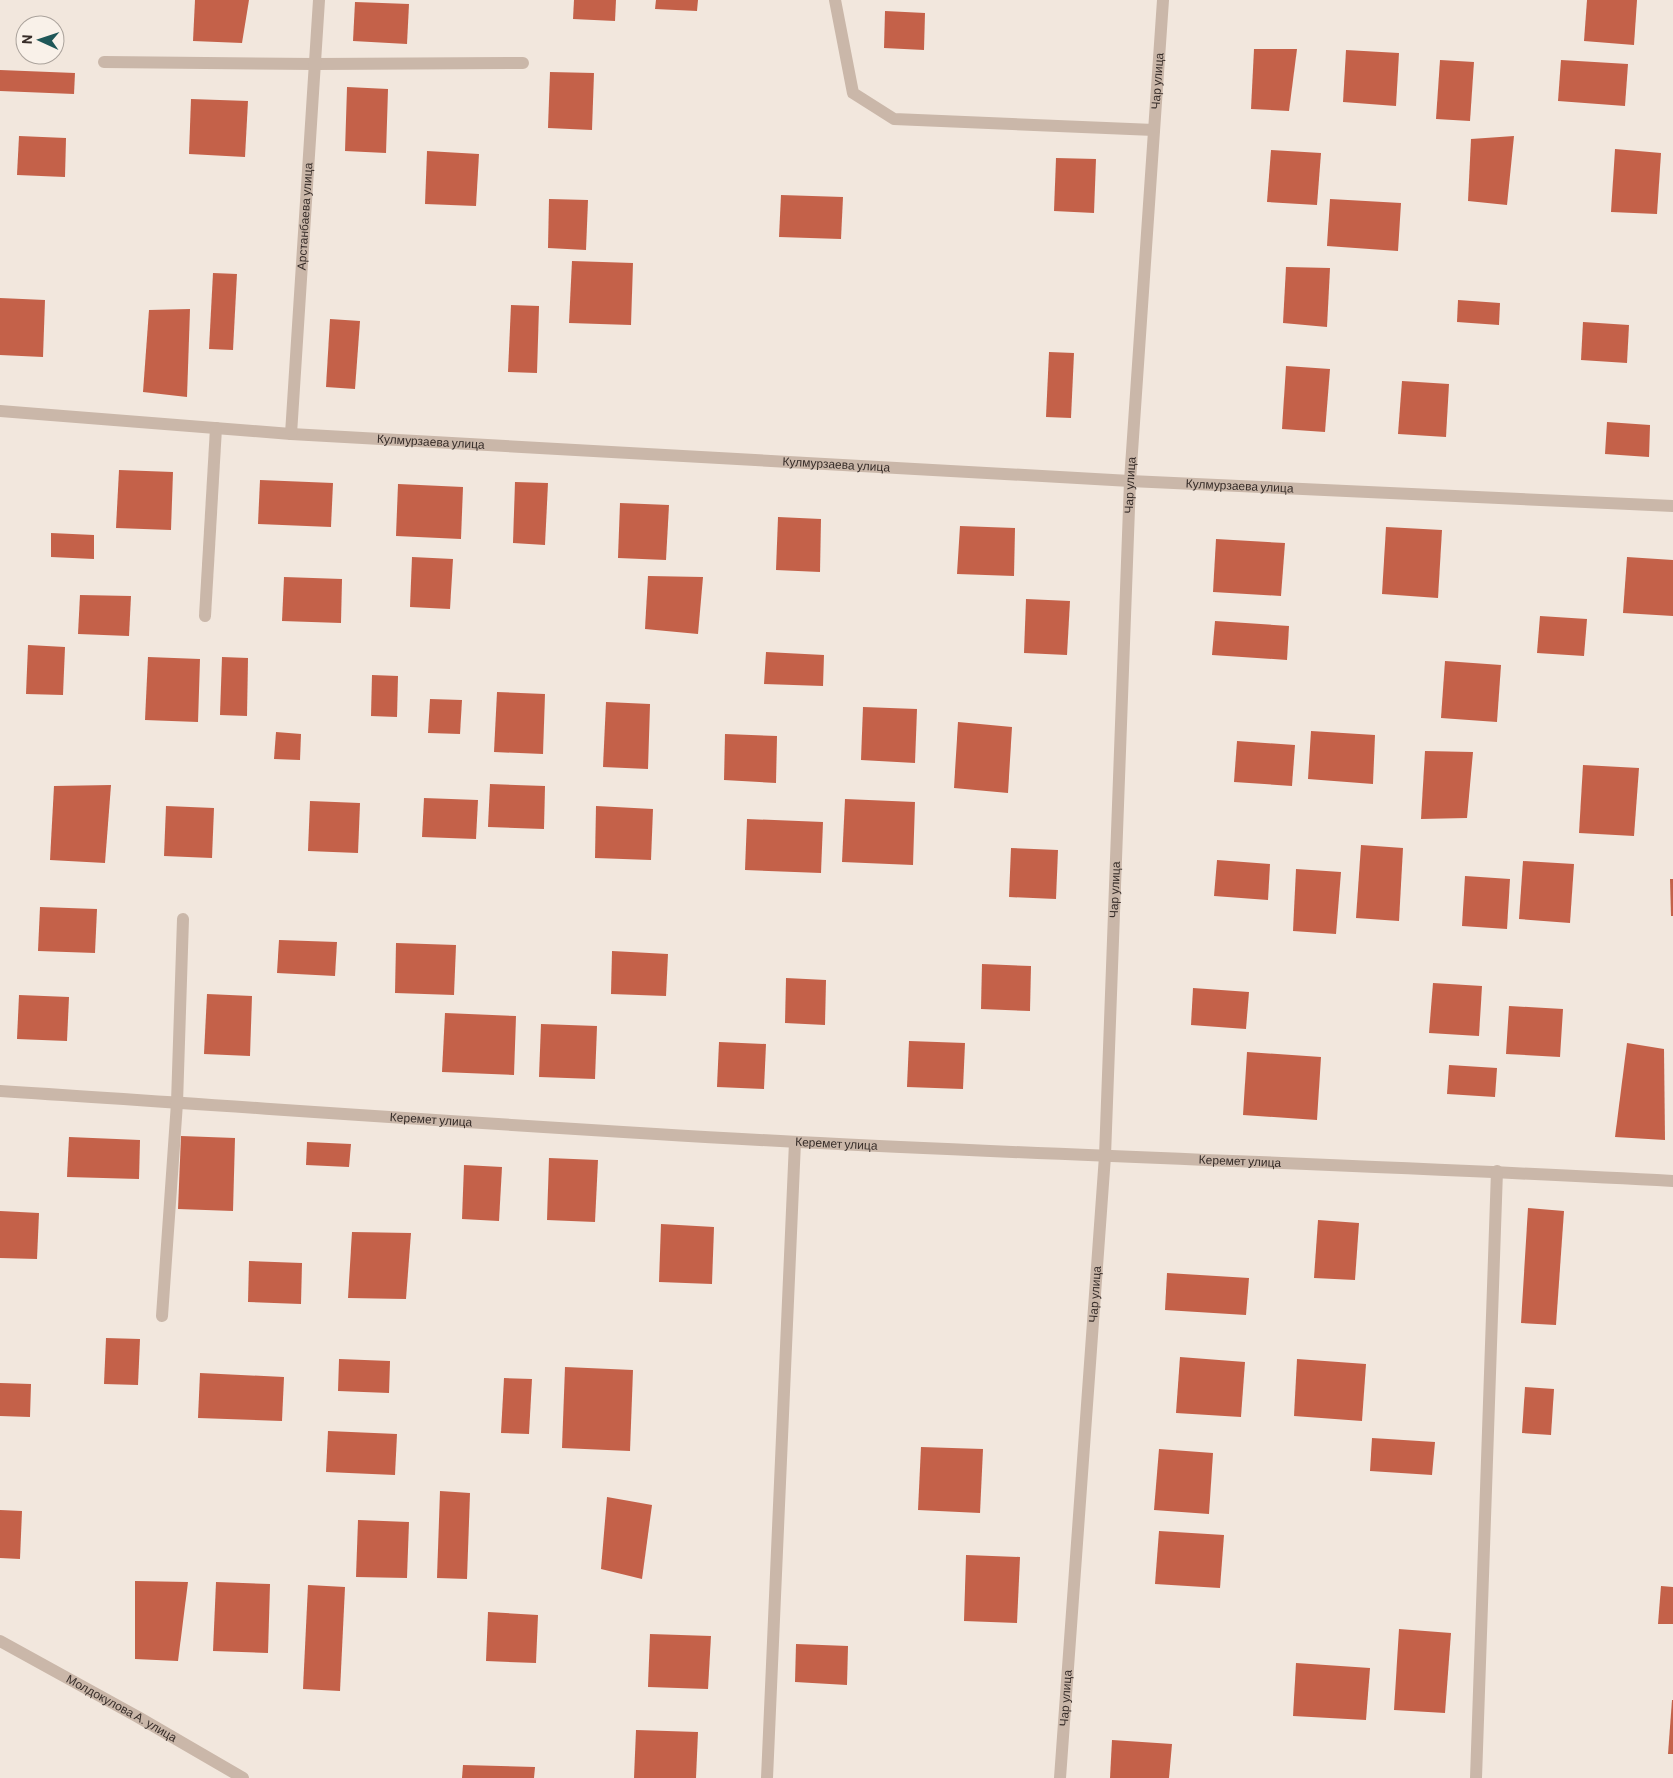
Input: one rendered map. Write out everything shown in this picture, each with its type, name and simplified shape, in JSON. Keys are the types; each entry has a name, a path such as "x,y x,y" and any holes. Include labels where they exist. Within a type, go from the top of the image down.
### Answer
{"street":[{"name":"Арстанбаева улица","path":"291,434 319,0"},
{"path":"835,0 853,93 894,119 1154,130"},
{"name":"Чар улица","path":"1060,1778 1105,1156 1130,481 1163,0"},
{"path":"104,62 523,63"},
{"name":"Кулмурзаева улица","path":"0,411 291,434 1130,481 1673,506"},
{"path":"205,616 216,428"},
{"path":"162,1316 177,1103 183,919"},
{"name":"Керемет улица","path":"0,1091 795,1142 1498,1171 1673,1181"},
{"path":"767,1778 795,1142"},
{"path":"1476,1778 1498,1171"},
{"name":"Молдокулова А. улица","path":"0,1641 138,1717 243,1778"}],"building":[{"path":"195,0 249,0 242,43 193,41"},
{"path":"574,0 616,0 615,21 573,19"},
{"path":"656,0 698,0 697,11 655,9"},
{"path":"1587,0 1637,0 1634,45 1584,41"},
{"path":"355,2 409,4 407,44 353,41"},
{"path":"885,11 925,13 924,50 884,48"},
{"path":"1254,49 1297,49 1289,111 1251,109"},
{"path":"1346,50 1399,53 1396,106 1343,102"},
{"path":"1440,60 1474,62 1470,121 1436,119"},
{"path":"1561,60 1628,64 1625,106 1558,101"},
{"path":"0,70 75,73 74,94 0,91"},
{"path":"550,72 594,73 592,130 548,128"},
{"path":"347,87 388,89 386,153 345,151"},
{"path":"191,99 248,101 245,157 189,154"},
{"path":"19,136 66,138 65,177 17,175"},
{"path":"1514,136 1507,205 1468,201 1471,139"},
{"path":"1615,149 1661,153 1657,214 1611,212"},
{"path":"1271,150 1321,153 1317,205 1267,202"},
{"path":"427,151 479,154 476,206 425,204"},
{"path":"1056,158 1096,159 1094,213 1054,211"},
{"path":"781,195 843,197 841,239 779,237"},
{"path":"549,199 588,200 586,250 548,248"},
{"path":"1330,199 1401,203 1398,251 1327,246"},
{"path":"572,261 633,263 631,325 569,323"},
{"path":"1286,267 1330,268 1327,327 1283,323"},
{"path":"213,273 237,274 233,350 209,349"},
{"path":"0,298 45,300 43,357 0,355"},
{"path":"1458,300 1500,303 1499,325 1457,322"},
{"path":"511,305 539,306 537,373 508,372"},
{"path":"190,309 187,397 143,392 149,310"},
{"path":"330,319 360,321 355,389 326,387"},
{"path":"1583,322 1629,325 1627,363 1581,360"},
{"path":"1049,352 1074,353 1071,418 1046,417"},
{"path":"1286,366 1330,369 1325,432 1282,429"},
{"path":"1402,381 1449,384 1446,437 1398,434"},
{"path":"1607,422 1650,425 1649,457 1605,454"},
{"path":"119,470 173,472 171,530 116,528"},
{"path":"260,480 333,483 331,527 258,524"},
{"path":"515,482 548,483 545,545 513,543"},
{"path":"398,484 463,487 461,539 396,536"},
{"path":"620,503 669,505 666,560 618,558"},
{"path":"778,517 821,519 820,572 776,570"},
{"path":"960,526 1015,528 1014,576 957,574"},
{"path":"1386,527 1442,530 1438,598 1382,594"},
{"path":"51,533 94,535 94,559 51,557"},
{"path":"1216,539 1285,543 1281,596 1213,592"},
{"path":"412,557 453,559 450,609 410,607"},
{"path":"1627,557 1673,560 1673,616 1623,613"},
{"path":"648,576 703,577 698,634 645,629"},
{"path":"284,577 342,579 341,623 282,621"},
{"path":"80,595 131,596 129,636 78,634"},
{"path":"1026,599 1070,601 1067,655 1024,653"},
{"path":"1540,616 1587,619 1584,656 1537,653"},
{"path":"1215,621 1289,626 1287,660 1212,655"},
{"path":"28,645 65,647 63,695 26,694"},
{"path":"766,652 824,655 823,686 764,684"},
{"path":"148,657 200,659 198,722 145,720"},
{"path":"222,657 248,658 247,716 220,715"},
{"path":"1445,661 1501,665 1497,722 1441,718"},
{"path":"372,675 398,676 397,717 371,716"},
{"path":"497,692 545,694 543,754 494,752"},
{"path":"430,699 462,700 460,734 428,733"},
{"path":"606,702 650,704 648,769 603,767"},
{"path":"863,707 917,709 915,763 861,760"},
{"path":"958,722 1012,727 1008,793 954,788"},
{"path":"1311,731 1375,735 1373,784 1308,779"},
{"path":"276,732 301,734 300,760 274,759"},
{"path":"725,734 777,736 776,783 724,780"},
{"path":"1237,741 1295,745 1292,786 1234,782"},
{"path":"1425,751 1473,752 1467,818 1421,819"},
{"path":"1583,765 1639,768 1634,836 1579,833"},
{"path":"490,784 545,786 544,829 488,827"},
{"path":"111,785 105,863 50,860 54,786"},
{"path":"424,798 478,800 476,839 422,837"},
{"path":"845,799 915,802 913,865 842,862"},
{"path":"310,801 360,803 358,853 308,851"},
{"path":"166,806 214,808 212,858 164,856"},
{"path":"596,806 653,809 651,860 595,858"},
{"path":"747,819 823,822 821,873 745,870"},
{"path":"1361,845 1403,848 1399,921 1356,918"},
{"path":"1011,848 1058,850 1056,899 1009,897"},
{"path":"1217,860 1270,864 1268,900 1214,896"},
{"path":"1523,861 1574,864 1570,923 1519,919"},
{"path":"1296,869 1341,872 1336,934 1293,931"},
{"path":"1465,876 1510,879 1507,929 1462,926"},
{"path":"1670,879 1673,879 1673,916 1671,916"},
{"path":"40,907 97,909 95,953 38,951"},
{"path":"279,940 337,942 335,976 277,973"},
{"path":"396,943 456,945 454,995 395,993"},
{"path":"612,951 668,954 666,996 611,994"},
{"path":"982,964 1031,966 1030,1011 981,1009"},
{"path":"786,978 826,980 825,1025 785,1023"},
{"path":"1433,983 1482,986 1479,1036 1429,1033"},
{"path":"1193,988 1249,992 1246,1029 1191,1025"},
{"path":"207,994 252,996 250,1056 204,1054"},
{"path":"19,995 69,997 67,1041 17,1039"},
{"path":"1509,1006 1563,1009 1560,1057 1506,1054"},
{"path":"445,1013 516,1016 514,1075 442,1072"},
{"path":"541,1024 597,1026 595,1079 539,1077"},
{"path":"909,1041 965,1043 963,1089 907,1087"},
{"path":"719,1042 766,1044 764,1089 717,1087"},
{"path":"1627,1043 1664,1049 1665,1140 1615,1137"},
{"path":"1247,1052 1321,1057 1317,1120 1243,1115"},
{"path":"1449,1065 1497,1068 1495,1097 1447,1094"},
{"path":"181,1136 235,1138 233,1211 178,1209"},
{"path":"69,1137 140,1140 139,1179 67,1177"},
{"path":"307,1142 351,1144 349,1167 306,1165"},
{"path":"549,1158 598,1160 595,1222 547,1220"},
{"path":"464,1165 502,1167 499,1221 462,1219"},
{"path":"1528,1208 1564,1211 1556,1325 1521,1323"},
{"path":"0,1211 39,1213 37,1259 0,1258"},
{"path":"1318,1220 1359,1223 1355,1280 1314,1278"},
{"path":"661,1224 714,1227 712,1284 659,1282"},
{"path":"352,1232 411,1233 406,1299 348,1298"},
{"path":"249,1261 302,1263 301,1304 248,1302"},
{"path":"1167,1273 1249,1278 1246,1315 1165,1310"},
{"path":"106,1338 140,1339 138,1385 104,1384"},
{"path":"1180,1357 1245,1362 1241,1417 1176,1413"},
{"path":"339,1359 390,1361 389,1393 338,1391"},
{"path":"1297,1359 1366,1364 1362,1421 1294,1416"},
{"path":"565,1367 633,1370 630,1451 562,1448"},
{"path":"200,1373 284,1377 282,1421 198,1418"},
{"path":"504,1378 532,1379 529,1434 501,1433"},
{"path":"0,1383 31,1384 30,1417 0,1416"},
{"path":"1525,1387 1554,1389 1551,1435 1522,1433"},
{"path":"328,1431 397,1434 395,1475 326,1472"},
{"path":"1372,1438 1435,1442 1432,1475 1370,1471"},
{"path":"921,1447 983,1449 980,1513 918,1510"},
{"path":"1159,1449 1213,1453 1209,1514 1154,1510"},
{"path":"440,1491 470,1493 467,1579 437,1578"},
{"path":"607,1497 652,1505 642,1579 601,1569"},
{"path":"0,1510 22,1511 20,1559 0,1558"},
{"path":"358,1520 409,1522 407,1578 356,1577"},
{"path":"1159,1531 1224,1535 1220,1588 1155,1584"},
{"path":"966,1555 1020,1557 1017,1623 964,1621"},
{"path":"135,1581 188,1582 178,1661 135,1659"},
{"path":"216,1582 270,1584 268,1653 213,1651"},
{"path":"308,1585 345,1587 340,1691 303,1689"},
{"path":"1661,1586 1673,1587 1673,1624 1658,1624"},
{"path":"488,1612 538,1615 536,1663 486,1661"},
{"path":"1399,1629 1451,1633 1445,1713 1394,1710"},
{"path":"650,1634 711,1636 708,1689 648,1687"},
{"path":"796,1644 848,1646 847,1685 795,1682"},
{"path":"1296,1663 1370,1668 1366,1720 1293,1716"},
{"path":"1672,1700 1673,1754 1668,1754"},
{"path":"636,1730 698,1732 696,1778 634,1778"},
{"path":"1112,1740 1172,1744 1169,1778 1110,1778"},
{"path":"463,1765 535,1767 534,1778 462,1778"}]}
